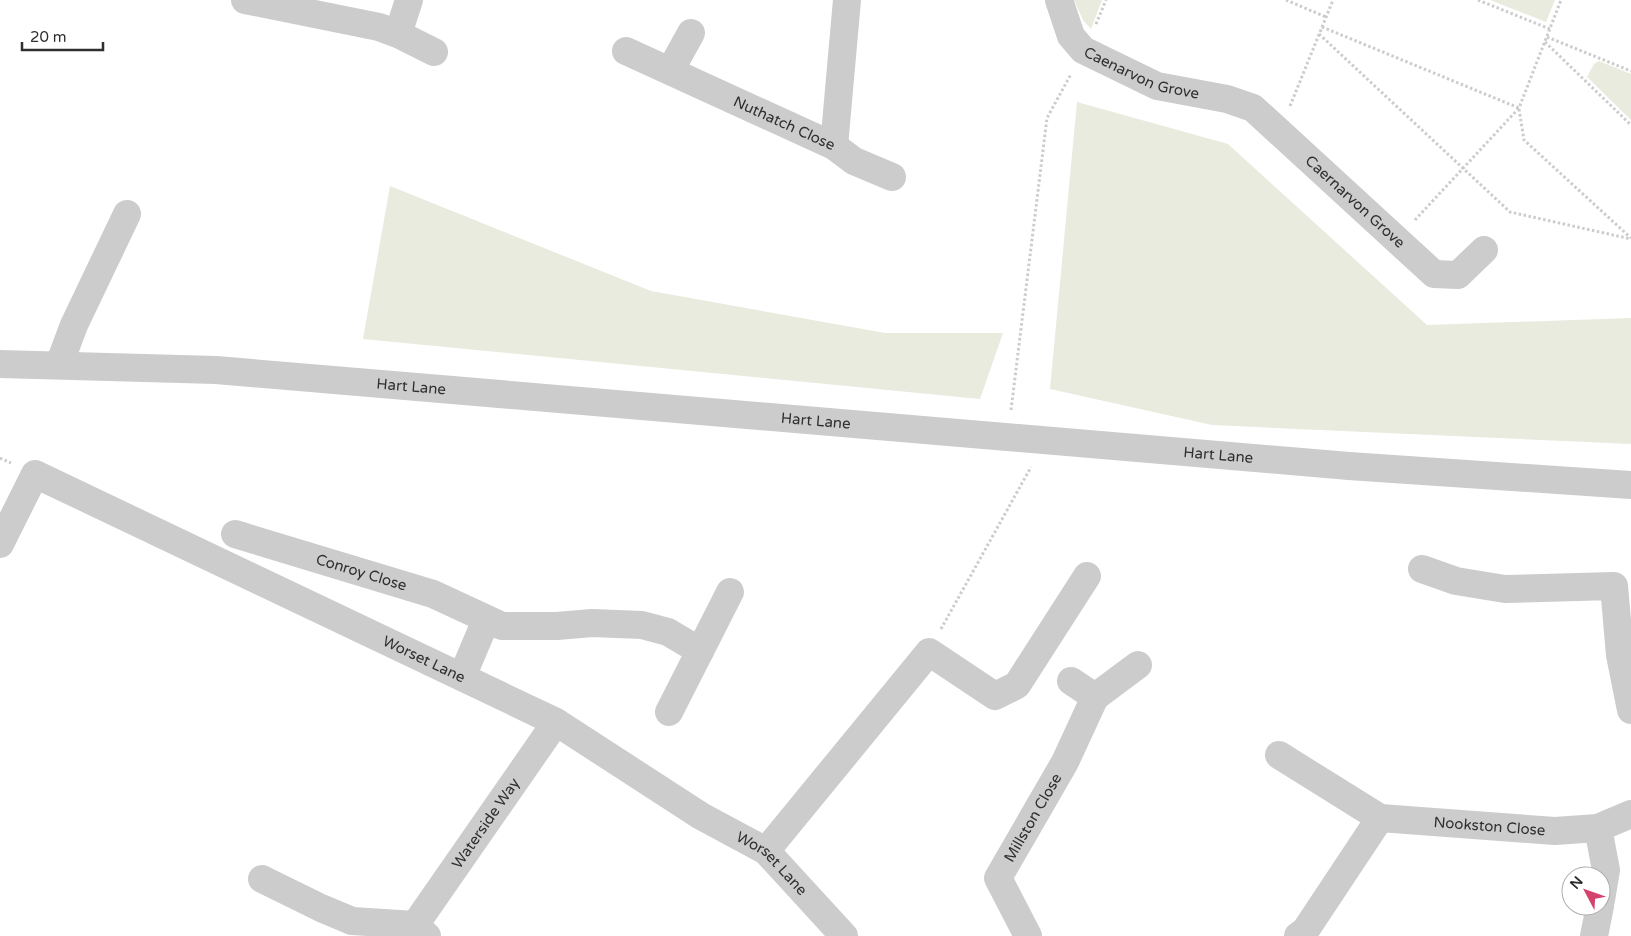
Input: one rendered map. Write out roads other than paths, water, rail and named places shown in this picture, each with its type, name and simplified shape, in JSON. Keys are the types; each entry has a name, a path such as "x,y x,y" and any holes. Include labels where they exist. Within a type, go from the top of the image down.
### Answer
{"street":[{"path":"245,0 379,27 434,52"},
{"path":"398,34 409,0"},
{"name":"Nuthatch Close","path":"626,51 834,146 846,0"},
{"name":"Caenarvon Grove","path":"1059,0 1071,36 1084,50 1157,86 1227,99"},
{"path":"670,71 691,33"},
{"name":"Caernarvon Grove","path":"1227,99 1253,108 1434,274 1458,275 1484,250"},
{"path":"834,146 854,161 892,177"},
{"path":"59,365 74,325 127,214"},
{"name":"Hart Lane","path":"0,364 216,370 1349,466 1631,486"},
{"name":"Worset Lane","path":"0,544 35,474 556,722 701,816 766,851 844,936"},
{"name":"Conroy Close","path":"234,534 433,594 462,606 486,620 512,627 592,623 642,624 680,637 700,651"},
{"path":"1422,569 1456,581 1505,589 1622,586 1620,655 1631,710"},
{"path":"766,851 929,652 996,696 1007,691 1018,684 1087,576"},
{"path":"670,712 730,592"},
{"path":"462,678 486,620"},
{"name":"Millston Close","path":"1028,936 998,878 1064,762 1095,698 1138,666"},
{"path":"1071,681 1095,698"},
{"name":"Waterside Way","path":"262,879 352,921 421,930 556,722"},
{"name":"Nookston Close","path":"1278,755 1380,818 1555,831 1598,828 1631,814"},
{"path":"1298,936 1305,931 1380,818"},
{"path":"1598,828 1605,866"},
{"path":"1594,936 1598,916"}]}
